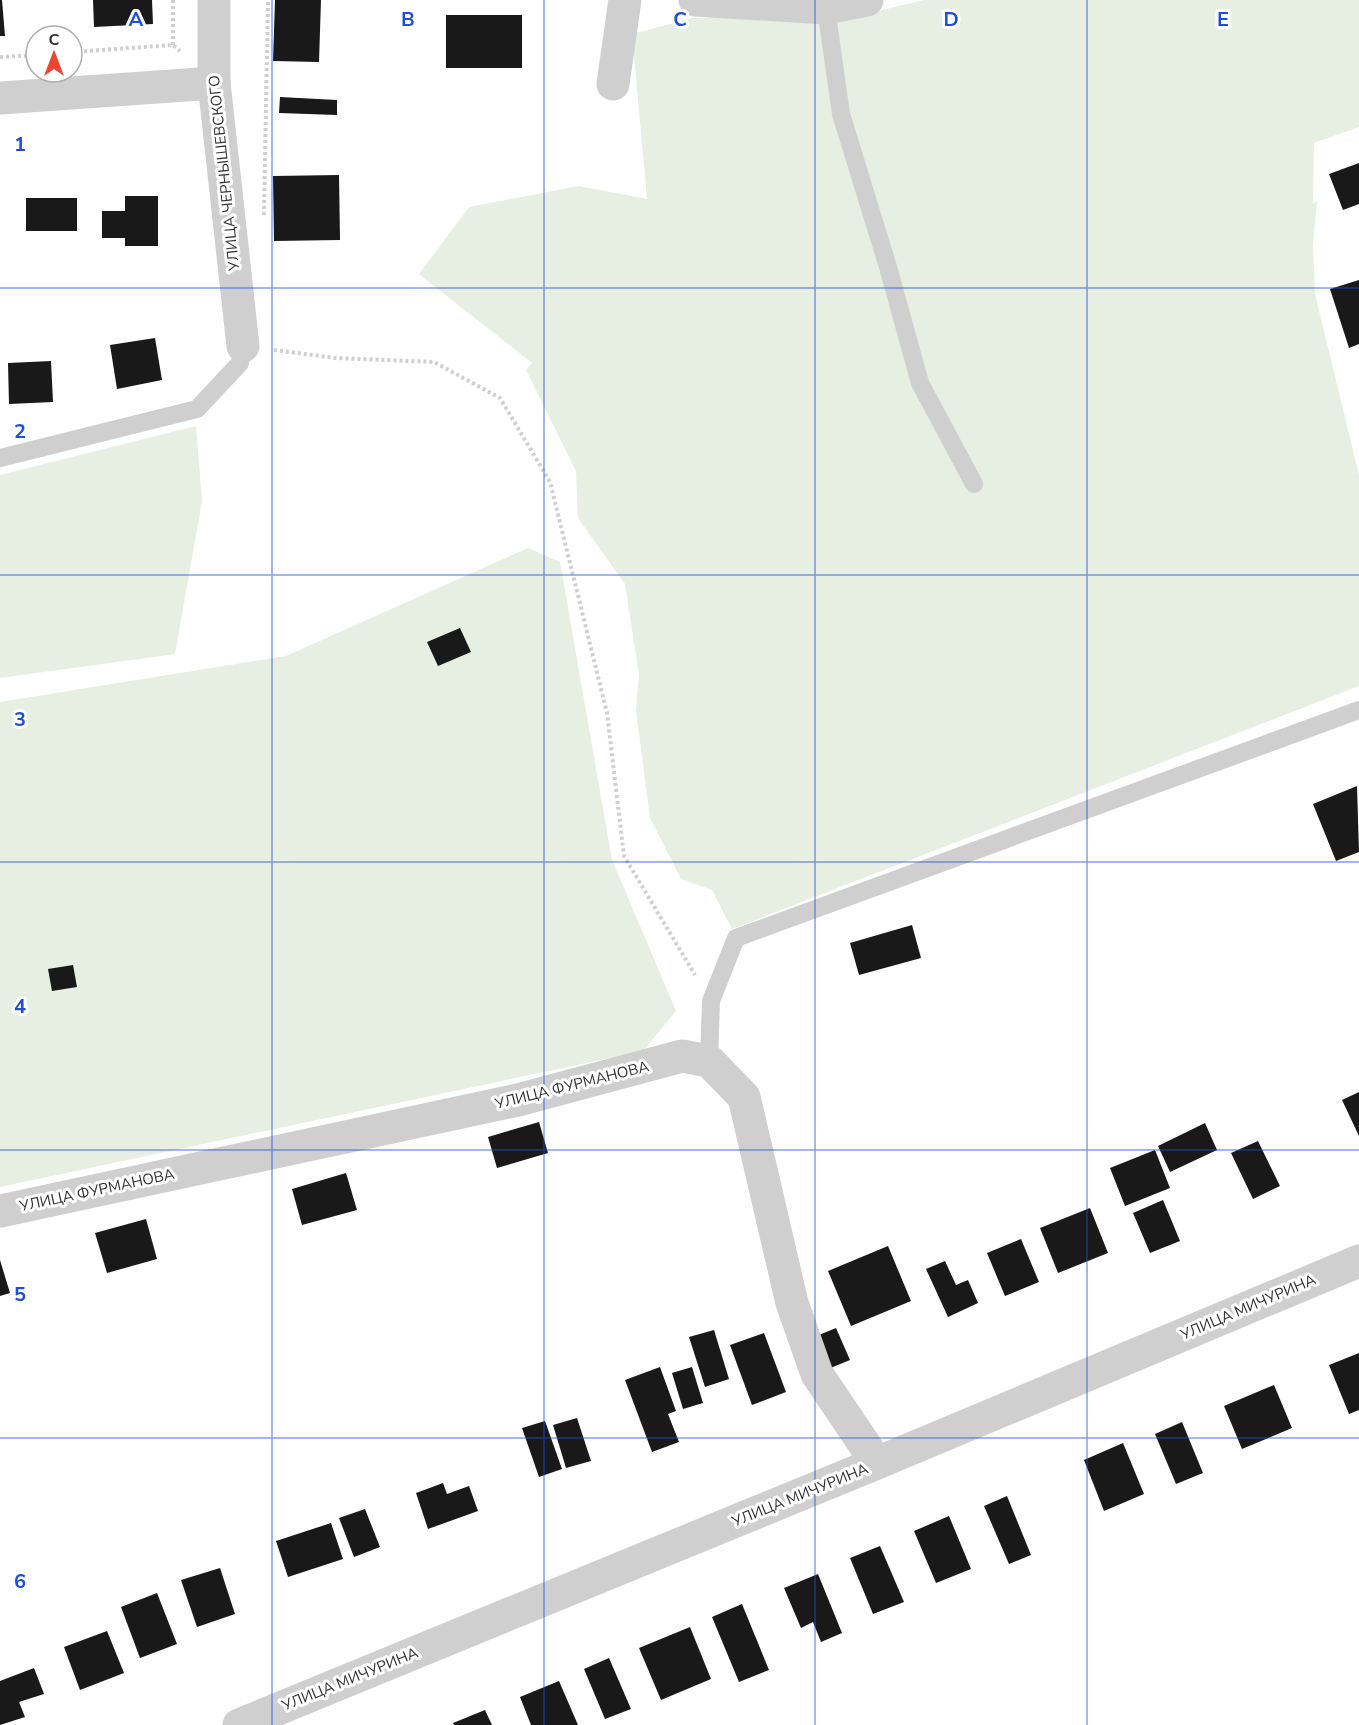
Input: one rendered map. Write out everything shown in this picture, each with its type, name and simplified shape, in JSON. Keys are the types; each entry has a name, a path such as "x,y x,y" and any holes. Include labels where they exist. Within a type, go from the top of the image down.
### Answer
{"street":[{"name":"УЛИЦА ЧЕРНЫШЕВСКОГО","path":"214,0 214,83 243,346"},
{"path":"614,84 625,0"},
{"path":"695,0 826,8 867,0"},
{"path":"0,98 214,83"},
{"name":"УЛИЦА ФУРМАНОВА","path":"0,1210 519,1100 682,1056 709,1061"},
{"path":"709,1061 744,1097 792,1303 817,1374 877,1463"},
{"name":"УЛИЦА МИЧУРИНА","path":"239,1725 877,1463 1359,1261"}],"lane":[{"path":"826,8 841,114 888,267 920,383 974,484"},
{"path":"0,458 197,409 240,363 243,346"},
{"path":"709,1061 711,1001 736,938 1359,710"}],"path":[{"path":"84,51 173,45 173,0"},
{"path":"264,220 268,0"},
{"path":"0,57 24,56"},
{"path":"243,346 336,358 434,362 500,398 550,482 607,713 624,856 711,1001"}],"shaded area":[{"path":"924,0 1359,0 1359,127 1314,143 1313,204 1317,201 1313,246 1315,294 1359,475 1359,686 732,929 712,890 681,879 650,818 636,711 639,675 625,584 578,518 576,471 526,370 532,363 419,274 469,207 579,186 647,199 632,34 693,18 874,12"},
{"path":"196,426 202,501 175,654 0,678 0,475"},
{"path":"528,548 560,562 612,860 676,1011 643,1051 0,1187 0,702 286,656"}],"building":[{"path":"0,0 2,0 5,36 0,36"},
{"path":"93,0 152,0 153,24 94,27"},
{"path":"275,0 321,0 319,62 273,61"},
{"path":"446,15 522,15 522,68 446,68"},
{"path":"280,97 337,100 337,115 279,113"},
{"path":"1359,163 1359,204 1343,210 1329,174"},
{"path":"339,175 340,240 274,241 273,176"},
{"path":"125,196 158,196 158,246 125,246 125,238 102,238 102,211 125,211"},
{"path":"26,198 77,198 77,231 26,231"},
{"path":"1359,280 1359,344 1349,348 1330,289"},
{"path":"155,338 162,380 117,389 110,345"},
{"path":"51,361 53,402 9,404 8,363"},
{"path":"460,628 471,652 438,666 427,642"},
{"path":"1357,786 1359,852 1336,861 1313,804"},
{"path":"912,925 921,958 859,975 850,943"},
{"path":"73,965 77,987 52,991 48,969"},
{"path":"1359,1092 1359,1136 1342,1100"},
{"path":"539,1122 548,1153 497,1168 488,1137"},
{"path":"1205,1123 1217,1150 1170,1172 1158,1146"},
{"path":"1258,1141 1280,1186 1253,1199 1231,1153"},
{"path":"1155,1150 1170,1188 1125,1206 1110,1168"},
{"path":"346,1173 357,1210 302,1225 292,1189"},
{"path":"1163,1200 1180,1241 1150,1253 1133,1213"},
{"path":"1090,1208 1108,1253 1058,1273 1040,1228"},
{"path":"146,1219 157,1259 107,1273 95,1233"},
{"path":"1021,1239 1039,1282 1005,1296 987,1253"},
{"path":"888,1246 911,1301 851,1326 828,1271"},
{"path":"0,1260 10,1293 0,1296"},
{"path":"945,1261 956,1285 968,1280 978,1303 948,1317 926,1269"},
{"path":"836,1328 850,1360 828,1369 814,1337"},
{"path":"714,1330 729,1379 705,1387 689,1337"},
{"path":"764,1333 786,1392 752,1405 730,1345"},
{"path":"1359,1353 1359,1410 1349,1414 1329,1365"},
{"path":"660,1367 676,1411 668,1414 679,1442 652,1452 625,1380"},
{"path":"692,1367 703,1403 683,1409 672,1373"},
{"path":"1274,1385 1292,1428 1242,1449 1224,1406"},
{"path":"577,1418 591,1461 566,1468 553,1425"},
{"path":"545,1421 562,1469 539,1477 522,1428"},
{"path":"1182,1422 1203,1473 1176,1484 1155,1434"},
{"path":"1123,1443 1144,1494 1104,1511 1084,1460"},
{"path":"443,1483 447,1494 469,1486 478,1511 428,1529 416,1493"},
{"path":"1007,1496 1031,1555 1009,1564 984,1506"},
{"path":"365,1509 380,1547 354,1557 339,1518"},
{"path":"949,1516 971,1569 936,1583 914,1531"},
{"path":"331,1523 343,1559 288,1577 276,1541"},
{"path":"880,1546 904,1602 873,1614 850,1558"},
{"path":"220,1568 235,1614 197,1627 181,1580"},
{"path":"818,1574 842,1633 821,1642 813,1622 801,1628 784,1588"},
{"path":"157,1593 177,1644 140,1658 121,1607"},
{"path":"742,1604 769,1670 739,1682 712,1617"},
{"path":"690,1627 711,1679 661,1700 639,1648"},
{"path":"107,1631 124,1673 80,1690 64,1647"},
{"path":"609,1658 631,1709 605,1719 584,1669"},
{"path":"34,1668 44,1694 19,1702 25,1717 0,1725 0,1681"},
{"path":"559,1681 578,1725 531,1725 520,1697"},
{"path":"485,1710 492,1725 454,1725 453,1723"}]}
